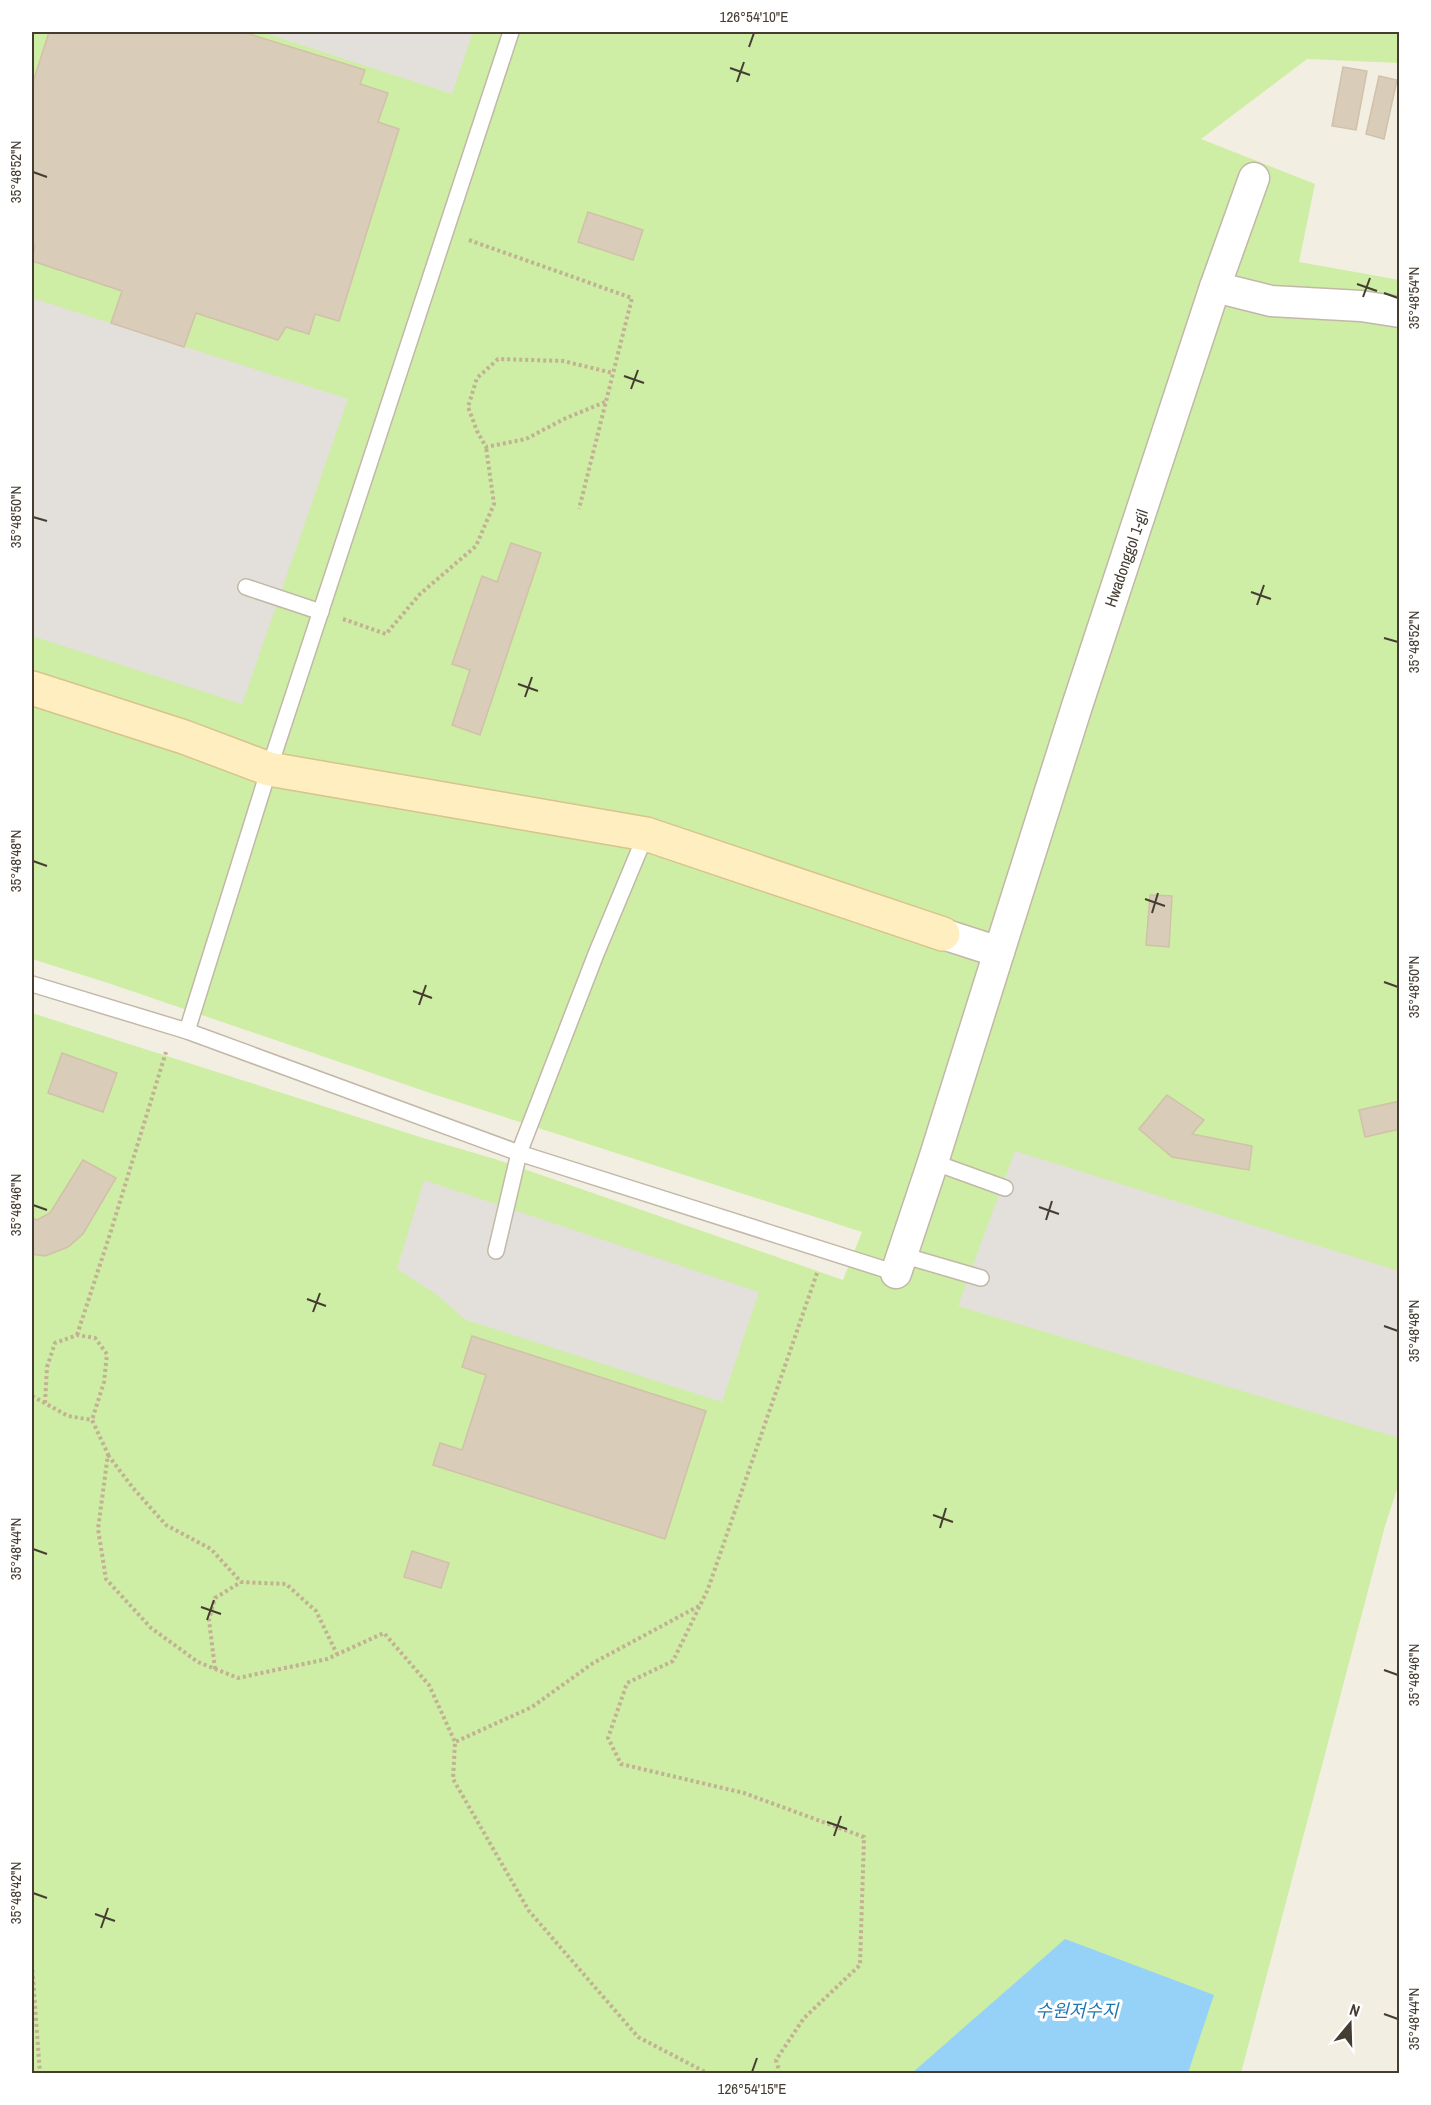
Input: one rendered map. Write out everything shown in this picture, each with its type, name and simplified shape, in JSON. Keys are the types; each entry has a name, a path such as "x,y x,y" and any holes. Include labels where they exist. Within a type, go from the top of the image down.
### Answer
{"street":[{"name":"Hwadonggol 1-gil","path":"899,1264 1084,684 1215,287 1254,178"},
{"path":"1215,287 1271,301 1361,306 1400,312"},
{"path":"32,687 184,737 269,769 646,834 999,952"}],"lane":[{"path":"180,1029 269,769 511,32"},
{"path":"246,587 321,612"},
{"path":"496,1251 519,1153 596,954 646,834"},
{"path":"32,984 180,1029 519,1153 825,1250 981,1278"},
{"path":"933,1162 1005,1188"}],"path":[{"path":"446,231 632,298 579,509"},
{"path":"321,612 386,634 420,594 476,546 494,504 486,447 468,407 477,378 498,359 563,361 613,373"},
{"path":"486,447 526,439 564,419 606,402"},
{"path":"77,1335 180,1029"},
{"path":"780,2073 776,2060 804,2018 860,1965 864,1837 744,1793 621,1764 608,1738 627,1683 673,1661 712,1578 825,1250"},
{"path":"45,1403 47,1367 55,1343 77,1335 95,1338 107,1354 104,1382 92,1420 108,1454 133,1488 166,1526 211,1549 241,1582"},
{"path":"32,1396 68,1416 92,1420"},
{"path":"108,1454 98,1529 106,1579 151,1628 198,1662 238,1678 327,1659 384,1633 429,1685 455,1742 453,1779 530,1911 638,2037 709,2073"},
{"path":"215,1669 209,1620 215,1598 241,1582 286,1584 316,1611 337,1654"},
{"path":"455,1742 532,1707 593,1663 699,1606"},
{"path":"32,1964 40,2073"}],"green space":[{"path":"32,32 1399,32 1399,63 1307,59 1201,139 1315,184 1299,262 1400,280 1399,1483 1385,1526 1241,2073 32,2073 32,1013 495,1159 843,1280 862,1232 433,1094 32,959"}],"shaded area":[{"path":"261,32 473,32 452,94"},
{"path":"32,298 348,399 242,704 32,636"},
{"path":"1015,1151 1399,1271 1399,1438 958,1306"},
{"path":"424,1180 759,1292 722,1402 466,1320 436,1294 397,1269"}],"water":[{"name":"수원저수지","path":"1065,1939 1214,1995 1188,2073 912,2073"}],"building":[{"path":"49,32 243,32 365,70 360,84 388,93 378,122 399,129 339,321 315,314 309,334 286,327 278,340 196,313 184,347 111,323 122,291 32,261 35,245 32,244 32,85"},
{"path":"1343,67 1367,71 1356,130 1332,126"},
{"path":"1379,76 1397,80 1384,139 1366,134"},
{"path":"588,212 643,230 633,260 578,242"},
{"path":"511,543 541,553 480,735 452,725 470,670 452,664 482,576 497,582"},
{"path":"1150,895 1172,896 1169,947 1146,945"},
{"path":"62,1053 117,1073 103,1112 48,1093"},
{"path":"1167,1095 1204,1120 1192,1134 1252,1146 1249,1170 1172,1157 1139,1129"},
{"path":"1400,1101 1400,1129 1365,1137 1359,1110"},
{"path":"83,1160 116,1178 83,1234 68,1247 45,1256 32,1254 32,1218 37,1220 50,1213"},
{"path":"472,1336 706,1411 665,1539 433,1465 440,1443 462,1450 486,1375 462,1367"},
{"path":"412,1551 449,1563 441,1588 404,1577"}]}
